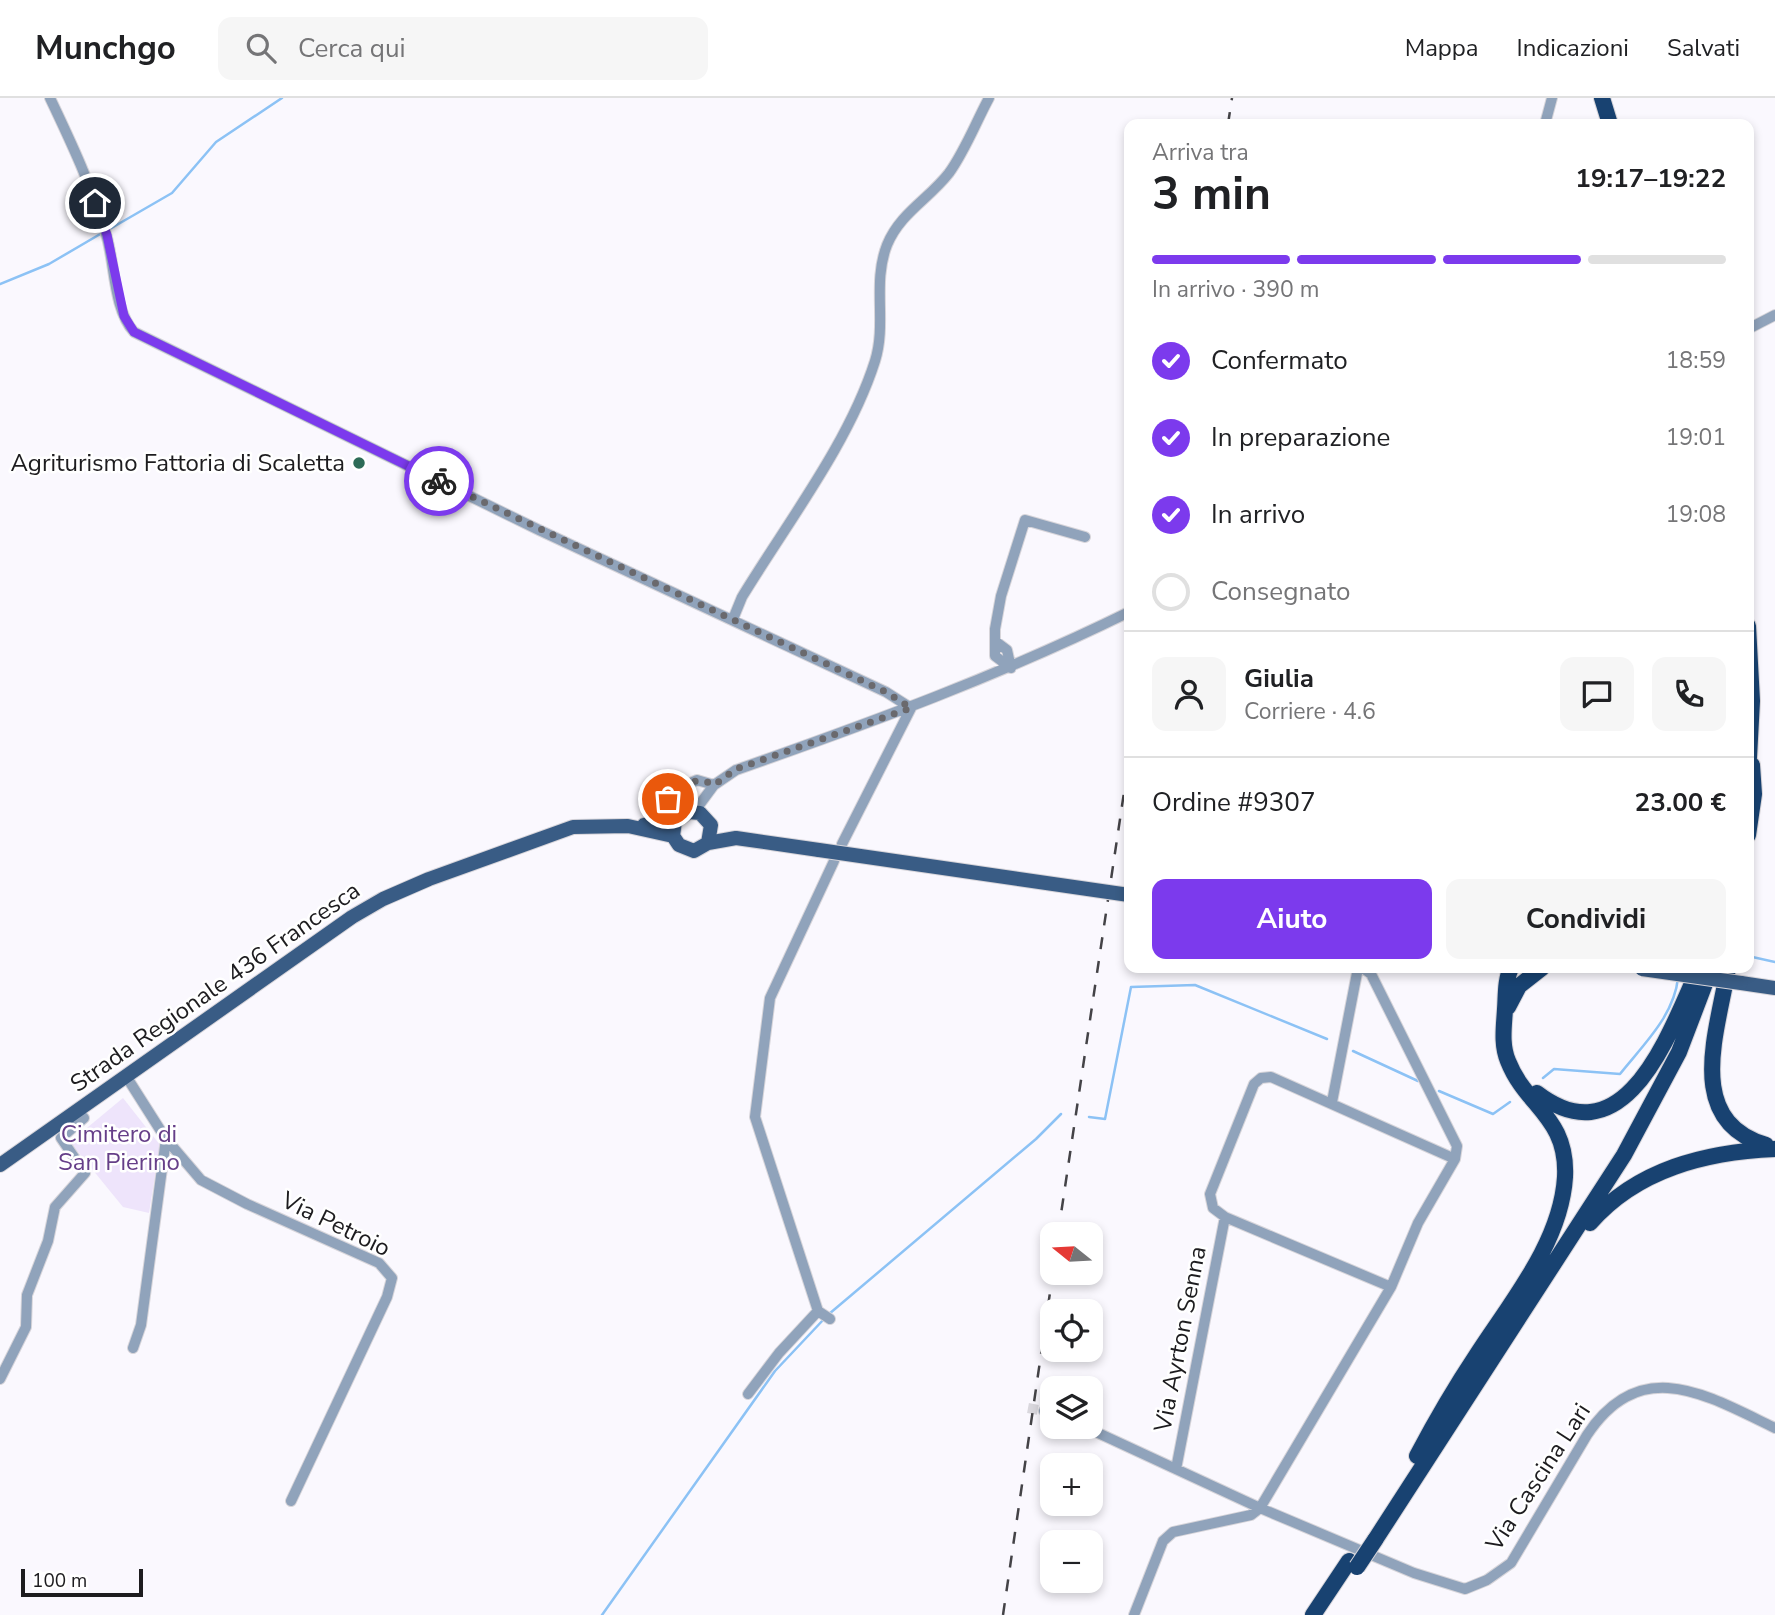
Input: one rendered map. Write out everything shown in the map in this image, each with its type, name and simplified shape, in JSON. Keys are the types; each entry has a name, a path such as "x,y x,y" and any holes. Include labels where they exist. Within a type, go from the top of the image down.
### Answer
{"highway":[{"path":"1602,98 1608,119"},
{"path":"1612,98 1618,119"},
{"path":"1502,973 1506,987"},
{"path":"1371,1536 1447,1400 1538,1260 1562,1196 1564,1162 1558,1135 1547,1114 1521,1081 1505,1052 1506,987 1510,973"},
{"path":"1521,1081 1552,1103 1572,1110 1591,1111 1621,1100 1648,1073 1698,973"},
{"path":"1417,1456 1617,1146 1669,1050 1698,973"},
{"path":"1325,1615 1371,1536 1500,1347 1641,1125 1679,1052 1709,973"},
{"path":"1727,973 1712,1074 1715,1105 1725,1121 1741,1137 1775,1148"},
{"path":"1505,1012 1526,974"},
{"path":"1500,1347 1529,1315 1580,1235 1605,1206 1624,1192 1691,1161 1728,1152 1775,1148"},
{"path":"1313,1615 1353,1564"}],"main road":[{"name":"Strada Regionale 436 Francesca","path":"0,1165 352,917 383,899 573,827 680,821 700,813 710,823 752,839"},
{"name":"Strada Regionale 436 Francesca","path":"680,821 679,845 689,850 725,839 752,839 1124,894"},
{"path":"708,843 710,823"},
{"path":"1672,973 1775,988"}],"street":[{"path":"50,98 79,160 105,230 124,316 134,332 539,530 886,692 911,708"},
{"path":"733,619 742,597 834,448 872,369 881,334 878,294 881,267 892,236 908,212 951,170 989,98"},
{"path":"1546,119 1552,98"},
{"path":"1754,326 1775,316"},
{"path":"996,674 995,641 1001,596 1024,520 1085,537"},
{"path":"712,787 697,780 672,792 668,807 680,821 697,808 712,787 736,769 911,708 1011,668 1124,614"},
{"path":"995,641 1007,650 1021,654 1039,654"},
{"path":"1007,650 1011,657 1011,668"},
{"path":"995,656 1011,668"},
{"path":"842,844 911,708"},
{"path":"710,823 706,809 712,787"},
{"path":"748,1394 779,1353 824,1315 755,1117 770,998 834,861"},
{"path":"1332,1102 1357,973"},
{"path":"1134,1615 1163,1541 1173,1532 1251,1515 1260,1508 1391,1287 1418,1223 1455,1159 1457,1146 1370,973"},
{"name":"Via Petroio","path":"126,1076 166,1139 201,1180 258,1209 379,1263 392,1278 387,1297 291,1500"},
{"name":"Via Ayrton Senna","path":"1391,1287 1225,1217 1213,1208 1210,1194 1254,1084 1261,1078 1271,1077 1455,1159"},
{"path":"0,1379 26,1327 27,1295 48,1241 55,1207 85,1173 61,1138 84,1118 78,1110"},
{"path":"133,1348 141,1325 166,1139"},
{"name":"Via Ayrton Senna","path":"1176,1469 1225,1217"},
{"name":"Via Cascina Lari","path":"1103,1435 1260,1508 1414,1573 1465,1589 1499,1573 1511,1563 1596,1422 1619,1400 1650,1387 1675,1387 1703,1395 1775,1428"}],"green space":[{"name":"Cimitero di San Pierino","path":"123,1098 160,1145 149,1213 123,1207 70,1142"}],"waterway":[{"path":"108,230 172,193 216,142 282,98"},
{"path":"0,284 49,264 102,233"},
{"path":"1754,957 1775,962"},
{"path":"1543,1078 1554,1069 1620,1074 1664,1017 1678,978"},
{"path":"1089,1117 1105,1119 1131,987 1195,985 1327,1039"},
{"path":"1353,1051 1418,1081"},
{"path":"1439,1091 1493,1114 1510,1102"},
{"path":"829,1314 1036,1139 1061,1114"},
{"path":"602,1615 775,1371 824,1319"}],"tunnel":[{"path":"1028,1408 1040,1410"}],"railway":[{"path":"1229,119 1232,98"},
{"path":"1060,1222 1124,792"},
{"path":"1003,1615 1051,1285"}],"way so far":[{"path":"439,481 886,692 911,708 736,769 714,785 697,780 685,784 672,792 668,799"}],"place":[{"name":"Agriturismo Fattoria di Scaletta","path":"359,463"}],"route":[{"path":"95,203 107,235 124,316 127,325 134,332 439,481"}]}
